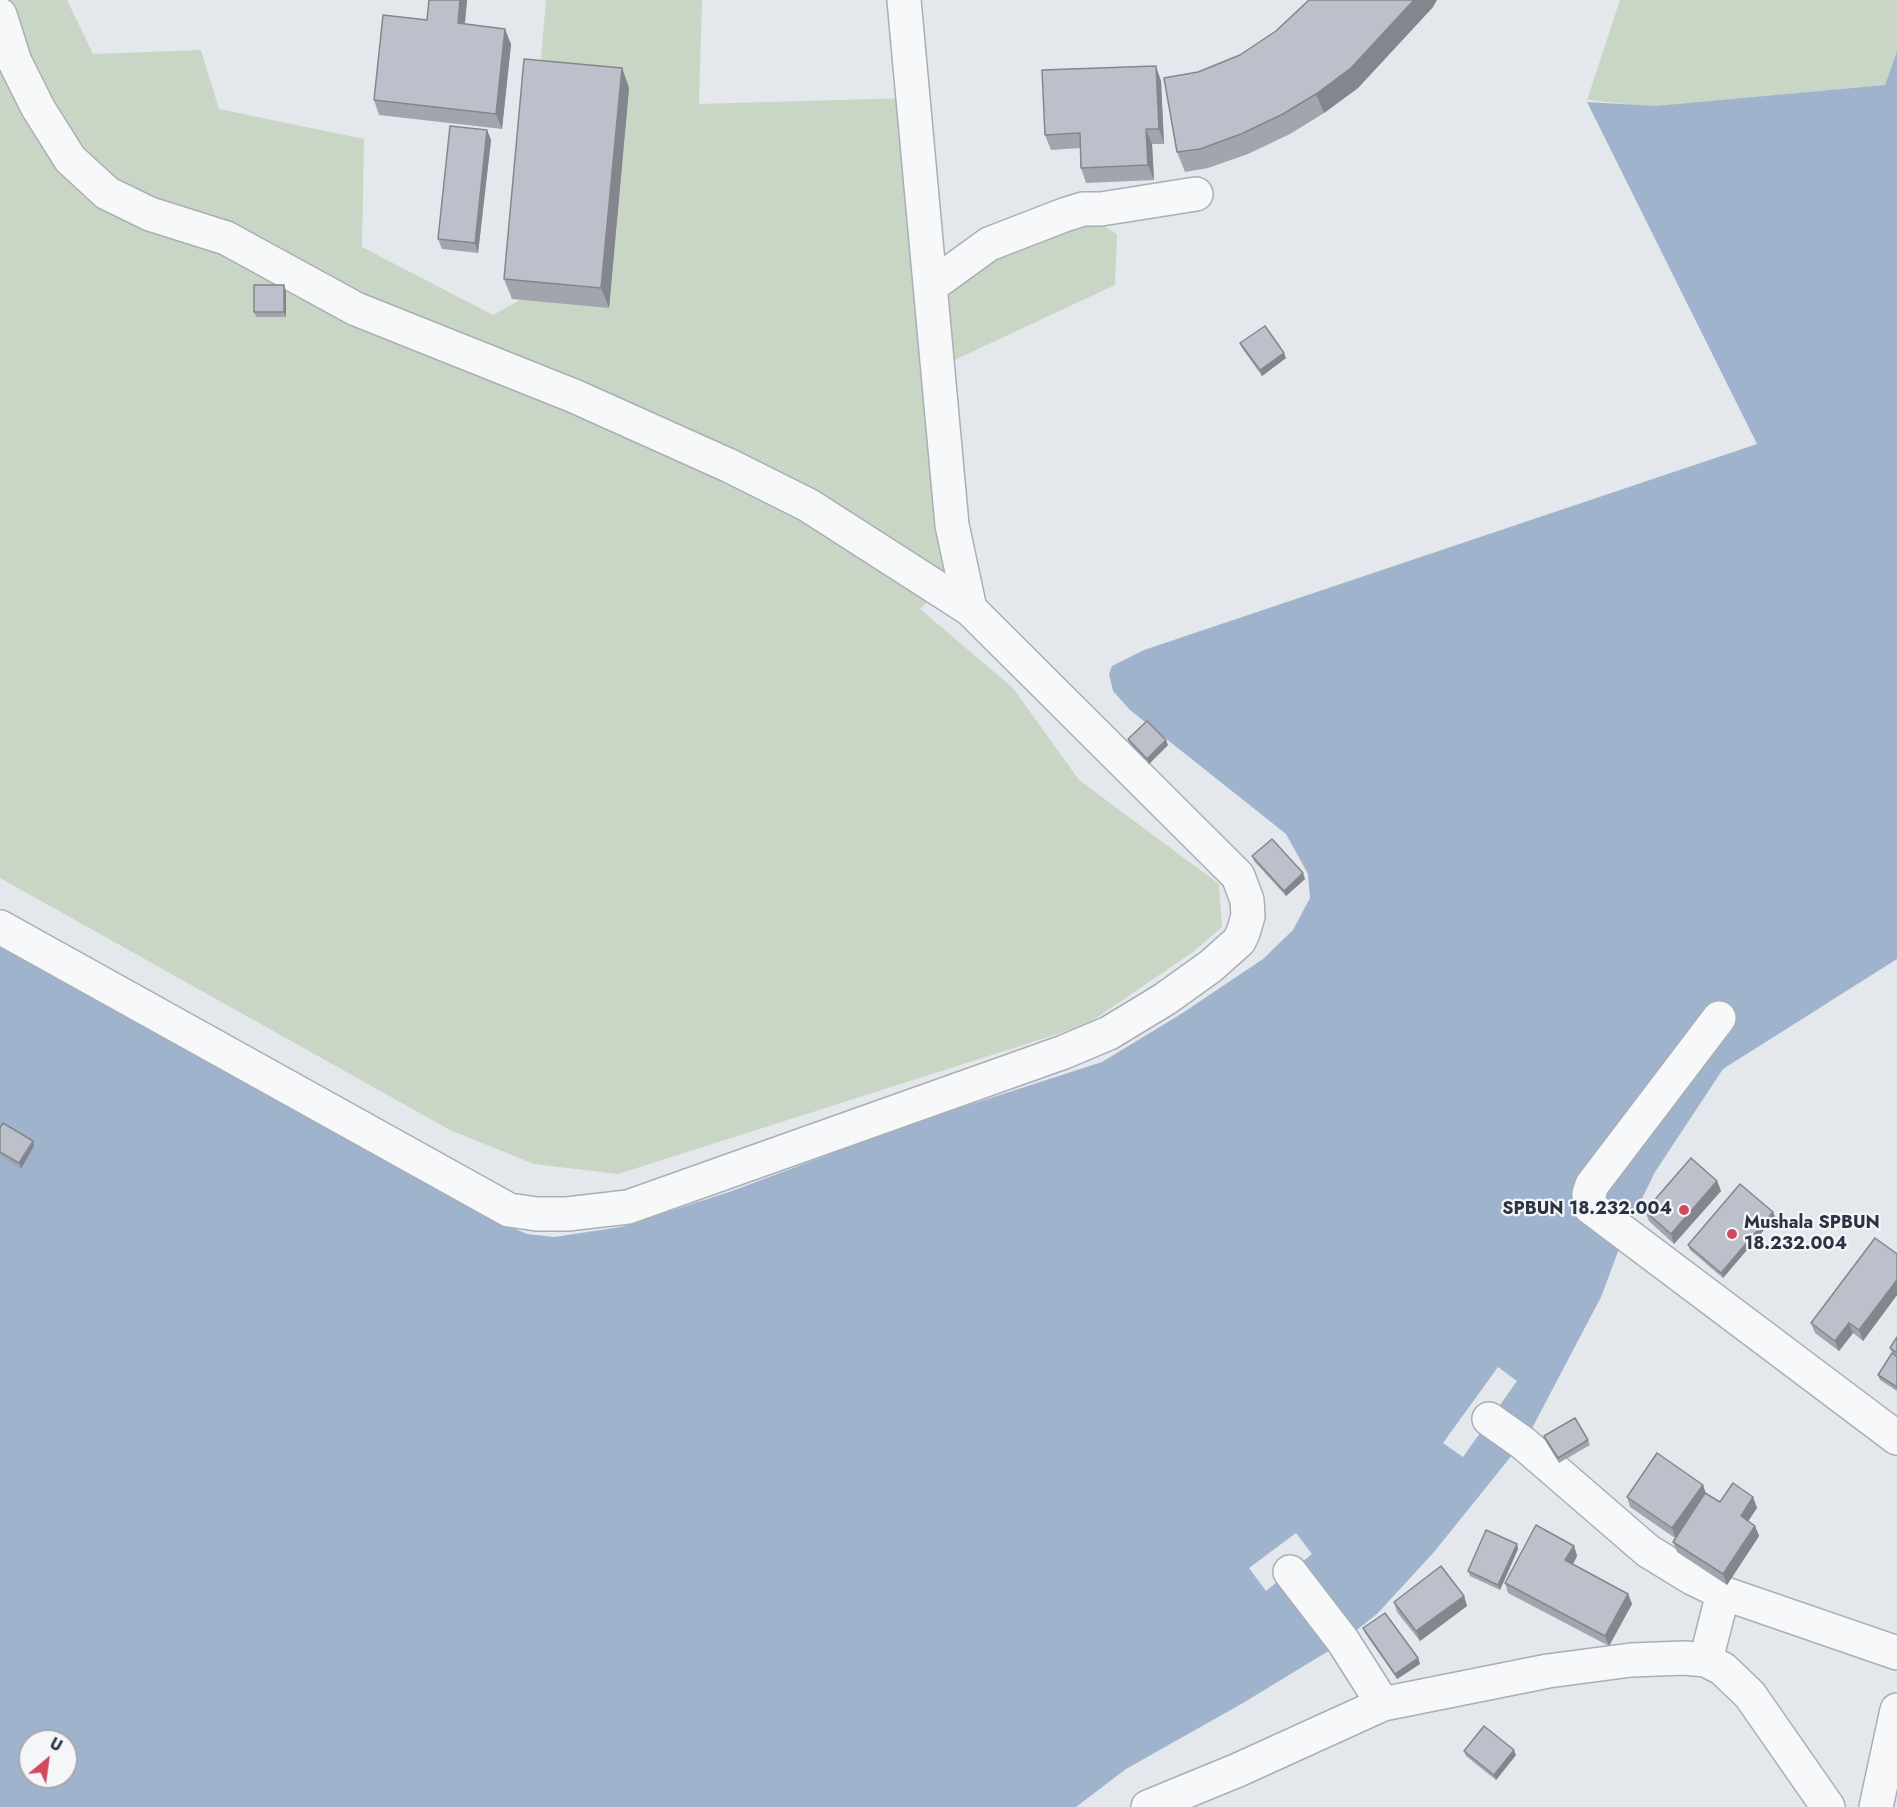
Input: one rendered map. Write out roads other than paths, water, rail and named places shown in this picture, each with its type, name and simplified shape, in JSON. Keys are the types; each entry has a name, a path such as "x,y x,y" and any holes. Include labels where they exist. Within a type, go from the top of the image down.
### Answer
{"street":[{"path":"904,0 952,525 970,609"},
{"path":"0,15 15,62 38,108 70,159 106,193 150,214 226,238 356,309 574,396 730,466 808,505 970,609 1238,876 1247,900 1248,916 1239,941 1211,966 1165,999 1109,1033 1064,1052 663,1196 628,1207 567,1214 537,1214 509,1210 0,927"},
{"path":"931,286 989,244 1064,215 1083,209 1101,209 1196,194"},
{"path":"1719,1018 1592,1185 1589,1194 1590,1207 1897,1438"},
{"path":"1490,1419 1523,1443 1648,1551 1692,1578 1724,1593 1897,1653"},
{"path":"1290,1572 1343,1641 1383,1704"},
{"path":"1706,1660 1724,1593"},
{"path":"1148,1807 1238,1770 1383,1704 1548,1671 1631,1660 1684,1658 1706,1660 1723,1669 1750,1695 1828,1807"},
{"path":"1876,1807 1897,1710"}],"water":[{"path":"1897,51 1897,959 1723,1069 1655,1172 1625,1233 1601,1297 1529,1434 1434,1552 1377,1614 1335,1647 1243,1703 1126,1769 1076,1807 0,1807 0,939 490,1218 527,1234 554,1237 621,1227 732,1191 913,1123 1102,1062 1181,1014 1263,959 1293,930 1310,898 1308,874 1286,834 1130,710 1113,691 1109,674 1112,666 1144,650 1757,444 1587,102 1656,106 1885,85"}],"place":[{"name":"SPBUN 18.232.004","path":"1684,1210"},
{"name":"Mushala SPBUN 18.232.004","path":"1732,1234"}]}
